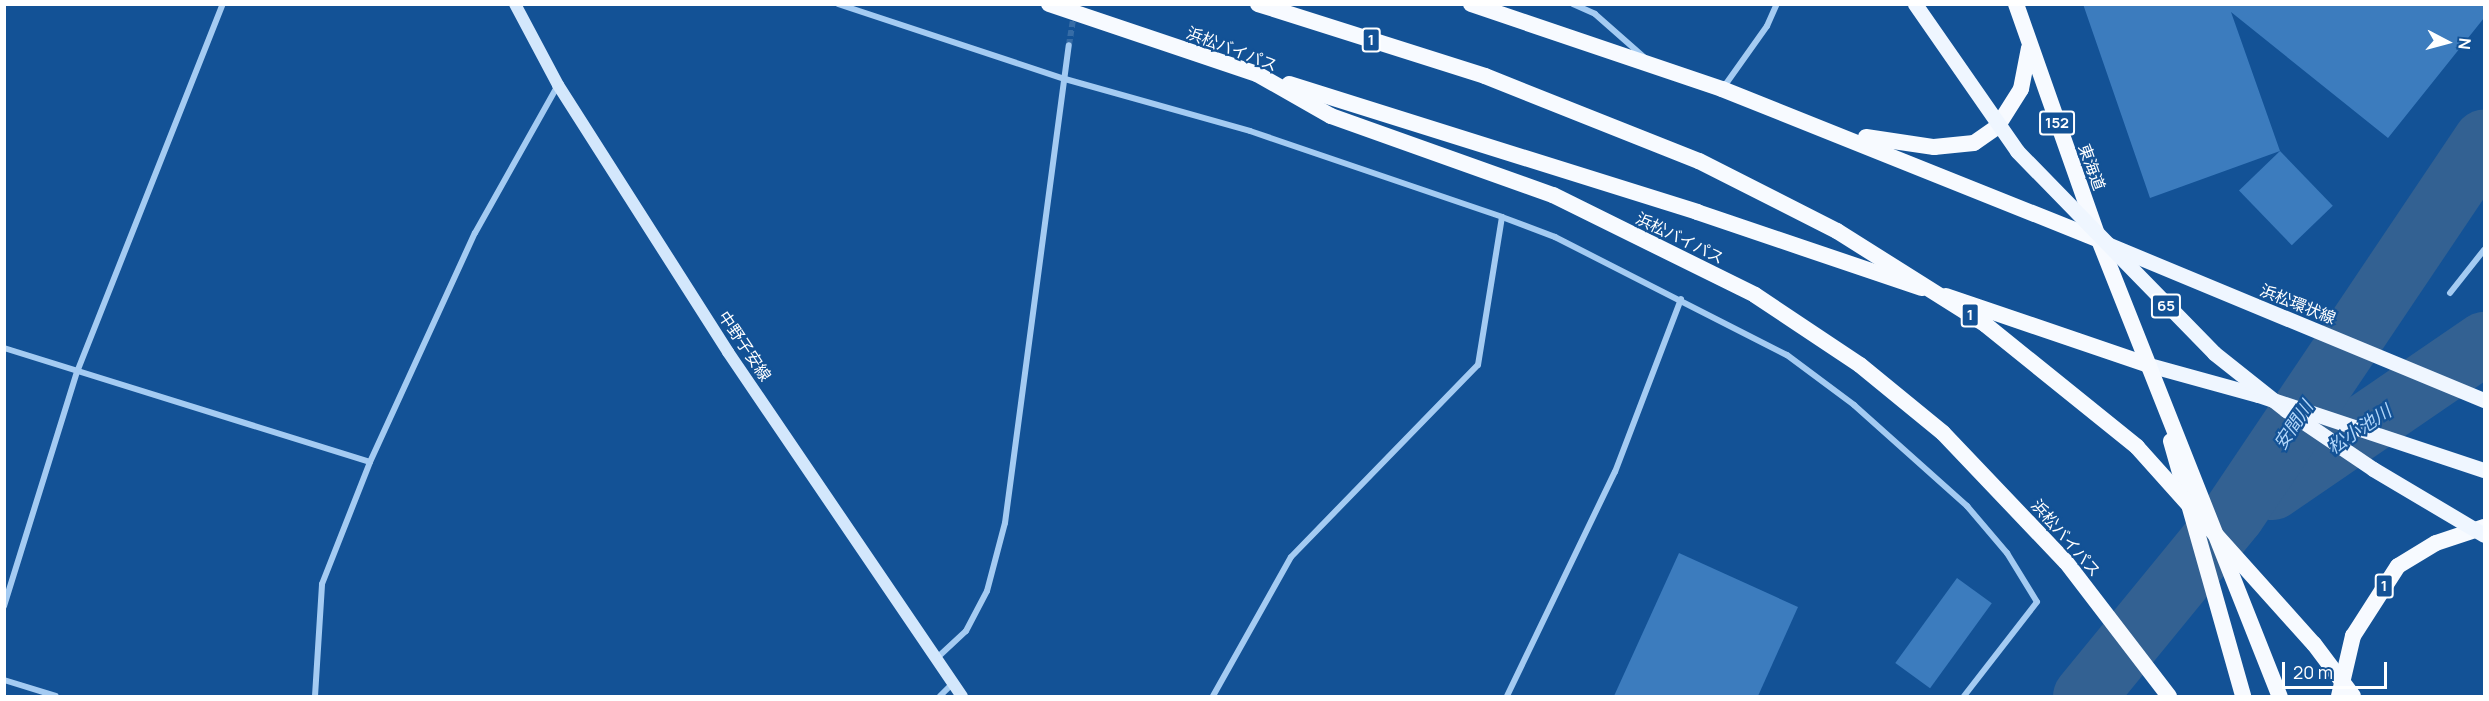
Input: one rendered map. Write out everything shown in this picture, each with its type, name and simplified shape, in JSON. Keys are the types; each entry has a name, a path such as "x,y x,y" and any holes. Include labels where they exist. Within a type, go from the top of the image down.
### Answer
{"highway":[{"name":"浜松バイパス","path":"1049,4 1257,74 1331,116 1553,195 1755,295 1860,365 1943,433 2066,562 2169,696"},
{"name":"1","path":"1258,4 1485,76 1699,161 1837,231 1986,325 2137,447 2314,644 2353,696"},
{"path":"1471,4 1722,89 1839,133 2099,240"},
{"name":"東海道","path":"2016,4 2099,240 2149,365 2176,444"},
{"path":"1839,133 1934,147 1974,143 1996,127 2021,89 2030,47"},
{"name":"1","path":"1257,74 1697,212 2149,365"},
{"path":"2176,444 2258,635 2280,696"},
{"path":"2176,444 2243,696"},
{"name":"1","path":"2338,696 2353,636 2398,566 2436,543 2484,527"}],"main road":[{"name":"中野子安線","path":"515,4 524,10 558,85 728,352 938,657 962,696"},
{"name":"65","path":"1915,4 2017,151 2214,353 2286,410 2373,469 2484,535"},
{"name":"浜松環状線","path":"2099,240 2484,400"},
{"path":"2149,365 2258,395 2484,470"}],"street":[{"path":"4,606 77,372 223,4"},
{"path":"838,4 1065,79 1250,131 1502,217 1555,237 1681,299 1787,355 1898,442 1967,506 2007,553 2037,602 1964,696"},
{"path":"1573,4 1595,14 1656,67"},
{"path":"1722,89 1767,26 1777,4"},
{"path":"938,657 966,631 987,591 1005,523 1069,45"},
{"path":"315,696 322,584 370,462 475,233 558,85"},
{"path":"1213,696 1291,557 1478,365 1502,217"},
{"path":"2450,293 2484,250"},
{"path":"1507,696 1615,472 1681,299"},
{"path":"4,348 370,462"},
{"path":"4,680 56,696"},
{"path":"940,696 953,683"}],"building":[{"path":"2083,4 2484,4 2484,18 2388,138 2231,12 2280,151 2150,198"},
{"path":"2280,151 2333,206 2292,245 2239,191"},
{"path":"1679,553 1798,607 1758,696 1614,696"},
{"path":"1957,578 1992,603 1930,688 1895,663"}],"waterway":[{"name":"安間川","path":"2084,696 2233,514 2484,140"},
{"name":"松小池川","path":"2272,488 2484,343"}],"tunnel":[{"path":"1069,45 1074,14"}]}
